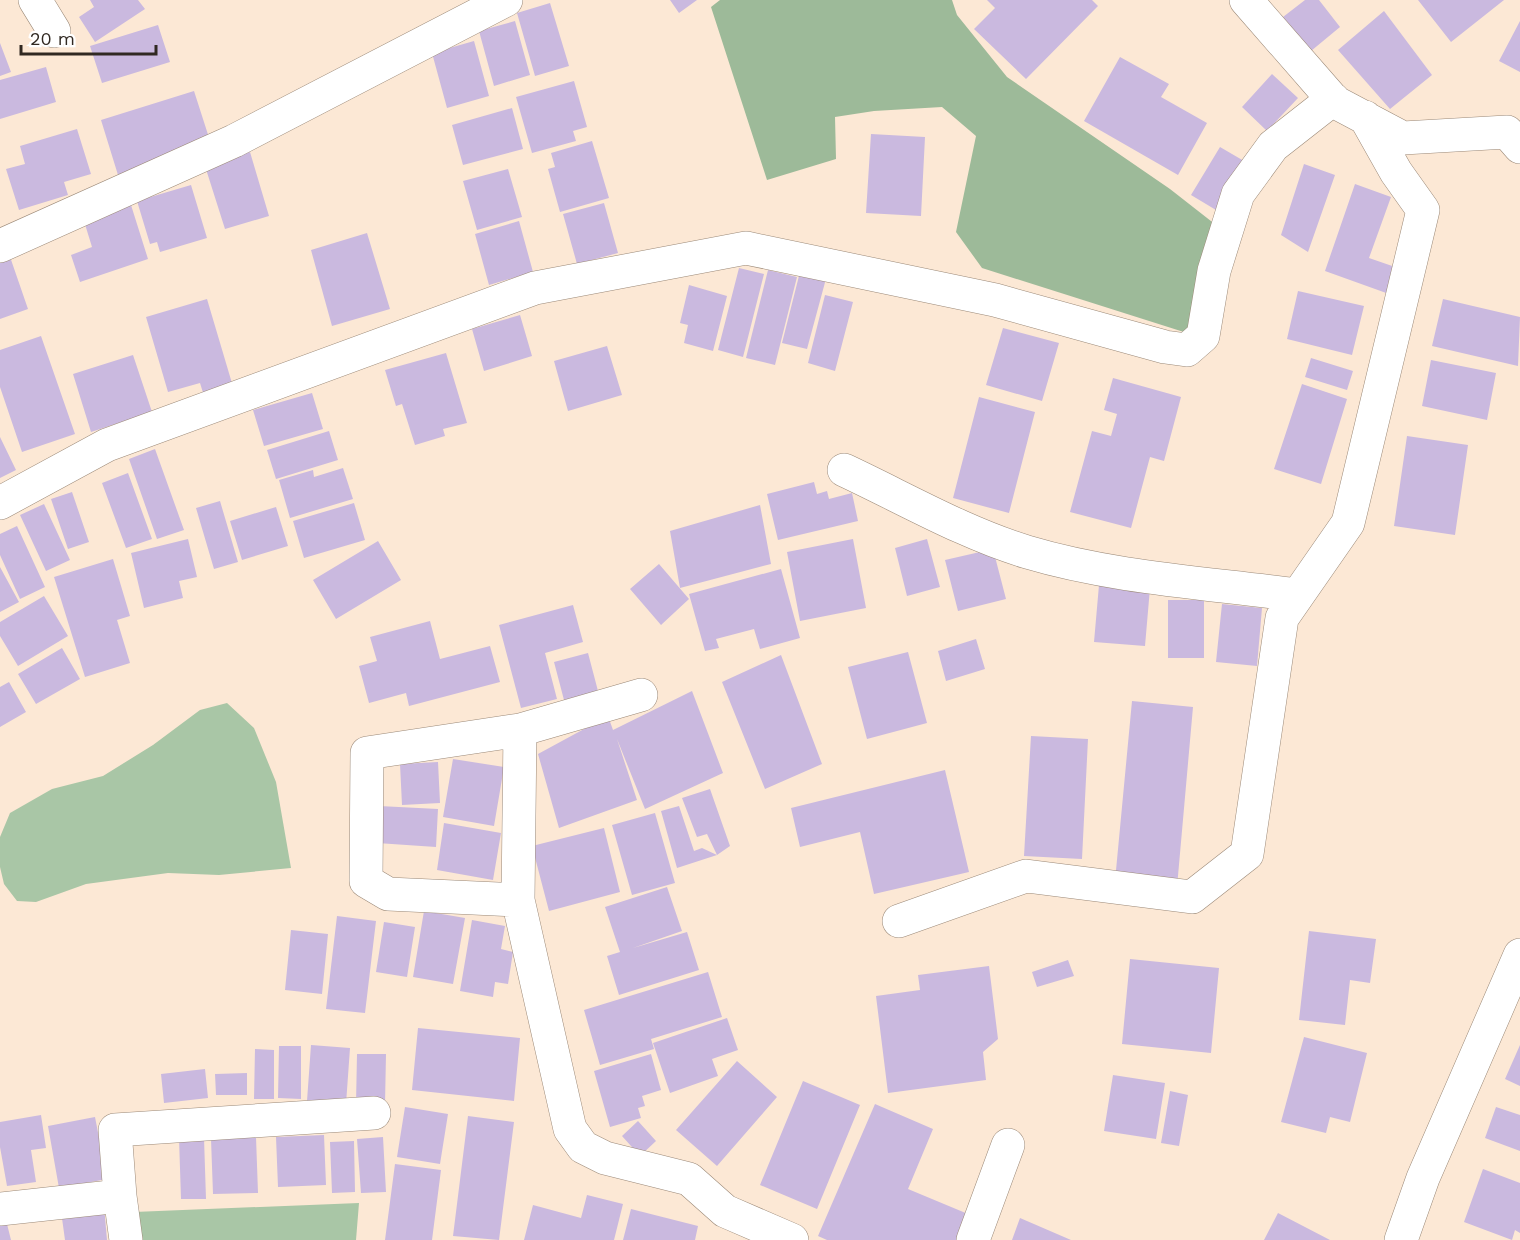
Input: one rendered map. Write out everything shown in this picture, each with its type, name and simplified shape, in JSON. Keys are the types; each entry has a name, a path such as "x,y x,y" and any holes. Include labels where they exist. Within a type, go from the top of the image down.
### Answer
{"street":[{"path":"35,0 54,32"},
{"path":"0,246 234,141 506,0"},
{"path":"1246,0 1333,99 1403,138 1506,132 1520,147"},
{"path":"0,503 107,445 535,288 746,248 995,300 1164,347 1187,350 1203,336 1214,271 1238,194 1273,146 1333,99"},
{"path":"899,921 1026,876 1192,897 1246,854 1282,618 1348,523 1423,210 1396,172 1365,117"},
{"path":"844,470 958,525 1026,552 1098,569 1297,595"},
{"path":"518,900 388,894 366,880 367,753 520,730 641,695"},
{"path":"520,730 518,900 570,1129 583,1147 605,1158 689,1179 725,1211 792,1240"},
{"path":"1401,1240 1423,1178 1520,955"},
{"path":"126,1240 115,1130 374,1113"},
{"path":"973,1240 1008,1144"},
{"path":"0,1209 120,1196"}],"green space":[{"path":"720,0 952,0 957,15 1007,77 1170,189 1216,225 1187,333 982,268 956,232 976,136 942,107 874,111 835,117 836,159 767,180 711,7"},
{"path":"227,703 254,728 276,782 291,868 219,875 168,873 86,884 36,902 17,901 4,884 0,867 0,837 10,813 52,789 103,776 153,745 200,710"},
{"path":"359,1203 356,1240 138,1240 134,1212"}],"building":[{"path":"90,0 138,0 145,9 95,42 79,17 94,7"},
{"path":"670,0 697,0 679,13"},
{"path":"987,0 1092,0 1098,6 1026,79 974,29 995,8"},
{"path":"1305,0 1319,0 1340,27 1311,51 1283,17"},
{"path":"1418,0 1504,0 1451,42"},
{"path":"550,3 569,66 535,76 517,13"},
{"path":"1384,11 1432,75 1390,109 1338,50"},
{"path":"515,21 530,75 494,86 479,31"},
{"path":"1520,21 1520,72 1499,61"},
{"path":"158,25 170,62 102,83 90,46"},
{"path":"474,41 489,96 447,108 432,53"},
{"path":"0,43 11,72 0,76"},
{"path":"1120,57 1169,84 1161,97 1207,123 1178,175 1084,121"},
{"path":"46,67 56,102 0,119 0,80"},
{"path":"1272,74 1298,98 1267,131 1242,107"},
{"path":"574,81 587,127 573,131 576,141 532,153 516,97"},
{"path":"194,91 212,147 118,175 101,120"},
{"path":"512,108 523,149 463,165 452,125"},
{"path":"77,129 91,174 64,182 68,195 19,210 6,169 25,164 20,146"},
{"path":"871,134 925,137 921,216 866,213"},
{"path":"592,141 609,198 560,212 548,169 555,167 551,153"},
{"path":"1220,147 1244,161 1216,210 1191,195"},
{"path":"250,152 269,216 225,229 205,166"},
{"path":"1304,164 1335,175 1308,252 1281,235"},
{"path":"508,169 522,217 477,230 463,181"},
{"path":"1355,184 1391,197 1369,258 1398,268 1389,294 1325,271"},
{"path":"191,185 207,238 160,252 157,242 150,244 137,201"},
{"path":"604,203 618,253 577,264 563,214"},
{"path":"131,205 148,259 80,282 71,255 92,247 84,221"},
{"path":"519,221 533,272 489,285 475,234"},
{"path":"367,233 390,309 332,326 311,250"},
{"path":"8,251 28,309 0,319 0,254"},
{"path":"739,268 764,274 743,357 718,350"},
{"path":"801,268 827,275 807,349 782,343"},
{"path":"768,270 797,277 775,365 746,358"},
{"path":"689,285 727,296 713,351 684,343 688,325 680,323"},
{"path":"1298,291 1364,306 1352,355 1287,339"},
{"path":"825,295 853,302 835,371 808,363"},
{"path":"207,299 234,390 205,399 200,383 168,392 146,317"},
{"path":"1443,299 1520,317 1518,366 1432,346"},
{"path":"520,315 532,356 484,371 472,329"},
{"path":"1003,328 1059,343 1042,401 986,385"},
{"path":"41,336 75,434 22,452 0,387 0,350"},
{"path":"607,346 622,395 568,411 554,361"},
{"path":"446,353 467,423 443,429 445,436 415,445 402,404 396,406 385,370"},
{"path":"133,355 152,412 91,432 73,374"},
{"path":"1311,358 1353,371 1347,390 1305,377"},
{"path":"1431,360 1496,373 1487,420 1422,406"},
{"path":"1113,378 1181,397 1164,461 1150,457 1131,528 1070,512 1092,431 1111,436 1117,414 1104,410"},
{"path":"1302,384 1347,399 1321,484 1274,469"},
{"path":"312,393 323,429 264,446 253,410"},
{"path":"979,397 1035,412 1009,513 953,498"},
{"path":"329,431 338,460 276,479 267,450"},
{"path":"1407,436 1468,445 1455,535 1394,526"},
{"path":"0,437 16,470 0,478"},
{"path":"155,449 184,530 157,539 129,459"},
{"path":"343,468 353,499 290,518 279,480 313,470 314,477"},
{"path":"128,473 152,539 126,548 102,483"},
{"path":"814,482 817,494 827,491 829,499 852,493 858,521 778,540 767,494"},
{"path":"72,492 89,542 68,549 51,499"},
{"path":"220,501 238,562 214,569 196,508"},
{"path":"354,503 365,540 304,558 293,521"},
{"path":"44,504 70,560 46,571 20,515"},
{"path":"760,505 771,564 680,588 670,531"},
{"path":"276,507 288,546 242,560 230,521"},
{"path":"17,526 45,587 20,599 0,555 0,534"},
{"path":"188,539 197,577 179,581 183,598 144,608 131,553"},
{"path":"853,539 866,608 800,621 787,552"},
{"path":"927,539 940,587 907,596 895,548"},
{"path":"378,541 401,580 336,619 313,580"},
{"path":"993,549 1006,599 958,611 945,560"},
{"path":"113,559 130,616 117,620 130,663 85,677 54,577"},
{"path":"659,564 689,599 661,625 630,589"},
{"path":"0,567 19,602 0,612"},
{"path":"781,569 800,638 760,649 754,629 716,639 719,648 705,651 689,594"},
{"path":"1099,585 1150,588 1145,646 1094,642"},
{"path":"44,596 68,636 18,666 0,636 0,622"},
{"path":"1168,600 1204,600 1204,658 1168,658"},
{"path":"1222,604 1262,608 1257,666 1216,662"},
{"path":"573,605 583,642 545,653 557,699 521,708 499,625"},
{"path":"430,621 440,659 490,646 500,682 409,706 406,693 369,703 359,666 377,661 370,637"},
{"path":"976,639 985,669 946,681 938,651"},
{"path":"62,648 80,679 36,704 18,674"},
{"path":"908,652 927,723 867,739 848,667"},
{"path":"588,653 598,691 564,700 554,662"},
{"path":"781,655 822,764 765,789 722,682"},
{"path":"9,682 26,712 0,727 0,687"},
{"path":"692,691 723,773 645,809 617,739 637,800 559,828 538,754 608,716 613,730"},
{"path":"1132,701 1193,707 1177,887 1115,881"},
{"path":"1031,736 1088,739 1082,859 1024,856"},
{"path":"453,759 504,767 494,826 443,817"},
{"path":"438,762 440,803 402,805 400,764"},
{"path":"945,770 969,872 874,894 860,832 800,847 791,808"},
{"path":"710,789 730,846 717,855 707,834 697,837 682,798"},
{"path":"379,806 438,809 436,847 377,843"},
{"path":"679,806 694,851 702,848 717,855 677,868 661,811"},
{"path":"655,813 675,883 632,895 612,825"},
{"path":"444,823 501,833 493,880 437,870"},
{"path":"604,828 620,892 549,911 532,846"},
{"path":"667,887 682,931 633,948 687,932 699,970 619,995 607,956 620,952 605,907"},
{"path":"424,911 465,918 453,984 413,977"},
{"path":"337,916 376,921 365,1013 326,1009"},
{"path":"472,920 505,926 501,949 513,952 508,984 495,982 493,997 460,991"},
{"path":"384,922 415,927 407,977 376,972"},
{"path":"291,930 328,934 322,994 285,990"},
{"path":"1309,931 1376,939 1370,983 1350,980 1345,1025 1299,1020"},
{"path":"1130,959 1219,968 1211,1053 1122,1044"},
{"path":"1068,960 1074,976 1037,987 1032,972"},
{"path":"989,966 998,1039 983,1052 986,1080 888,1093 876,996 920,990 918,975"},
{"path":"708,972 722,1017 651,1039 654,1049 600,1065 584,1010"},
{"path":"727,1018 738,1050 712,1059 718,1076 670,1093 653,1043"},
{"path":"418,1028 520,1038 514,1101 412,1090"},
{"path":"1304,1037 1367,1053 1350,1122 1330,1117 1326,1133 1281,1122"},
{"path":"311,1045 350,1048 346,1104 307,1101"},
{"path":"1520,1045 1520,1086 1505,1079"},
{"path":"279,1046 301,1046 301,1099 278,1098"},
{"path":"255,1049 274,1050 274,1099 254,1099"},
{"path":"357,1054 386,1054 385,1104 356,1104"},
{"path":"651,1054 661,1090 642,1096 645,1106 638,1108 641,1118 610,1127 594,1071"},
{"path":"737,1061 777,1097 717,1166 676,1130"},
{"path":"205,1069 208,1098 164,1103 161,1074"},
{"path":"247,1073 247,1095 216,1095 215,1074"},
{"path":"1113,1075 1165,1083 1156,1139 1104,1131"},
{"path":"803,1081 860,1105 817,1209 760,1185"},
{"path":"1170,1091 1188,1095 1179,1146 1161,1143"},
{"path":"875,1104 933,1129 908,1189 968,1214 957,1240 827,1240 818,1236"},
{"path":"405,1107 448,1114 440,1164 397,1157"},
{"path":"1496,1107 1520,1115 1520,1151 1485,1138"},
{"path":"41,1115 46,1148 31,1150 36,1182 7,1186 0,1147 0,1122"},
{"path":"468,1116 514,1122 499,1240 453,1236"},
{"path":"95,1117 107,1179 59,1188 48,1126"},
{"path":"638,1121 656,1141 640,1156 622,1136"},
{"path":"324,1135 326,1185 278,1187 276,1137"},
{"path":"256,1137 258,1193 213,1194 211,1139"},
{"path":"383,1137 386,1192 361,1193 357,1139"},
{"path":"179,1138 204,1138 206,1199 181,1199"},
{"path":"354,1141 355,1192 332,1193 330,1142"},
{"path":"395,1164 441,1170 432,1240 385,1240"},
{"path":"1483,1169 1520,1183 1520,1233 1515,1230 1512,1240 1464,1222"},
{"path":"587,1195 623,1204 614,1240 524,1240 533,1205 581,1218"},
{"path":"104,1206 107,1240 65,1240 61,1211"},
{"path":"631,1209 698,1226 695,1240 623,1240"},
{"path":"1278,1213 1330,1240 1264,1240"},
{"path":"5,1216 11,1240 0,1240 0,1218"},
{"path":"1020,1218 1071,1240 1012,1240"}]}
